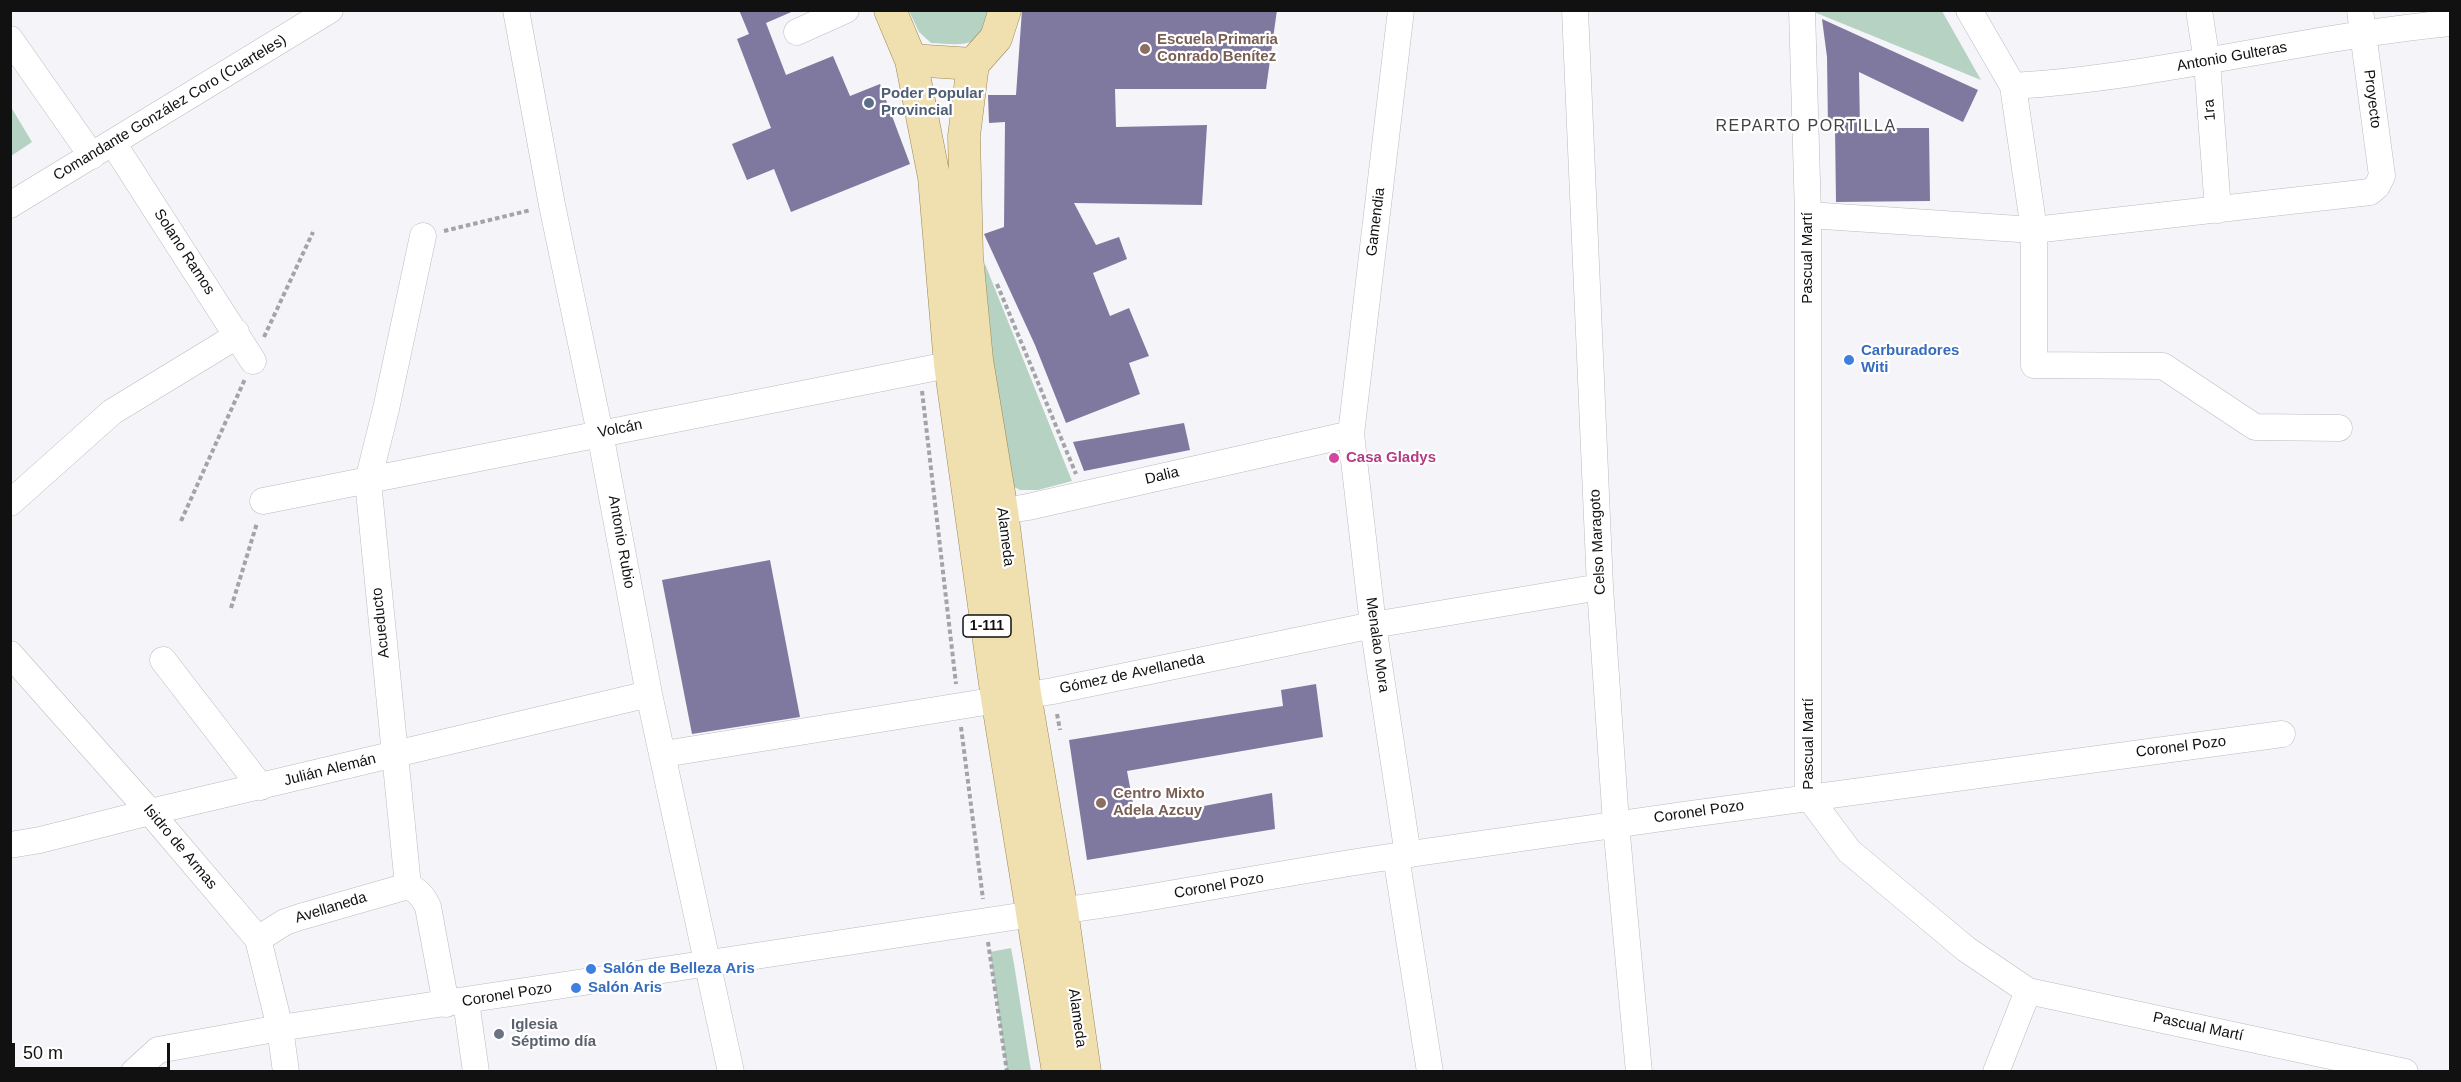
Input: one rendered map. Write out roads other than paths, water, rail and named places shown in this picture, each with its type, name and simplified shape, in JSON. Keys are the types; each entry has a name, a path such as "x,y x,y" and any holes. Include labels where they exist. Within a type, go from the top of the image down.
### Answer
{"main road":[{"name":"Alameda","path":"890,10 911,60 934,177 964,362 1002,511 1025,694 1047,912 1058,1071"},
{"path":"911,60 973,64 996,38 1005,10"},
{"name":"Alameda","path":"973,64 964,135 967,256 964,362 972,516 1025,694"},
{"name":"Alameda","path":"1047,912 1085,1071"}],"street":[{"name":"Comandante González Coro (Cuarteles)","path":"10,205 330,10"},
{"name":"Antonio Rubio","path":"516,10 552,205 600,433 649,694 731,1071"},
{"path":"797,32 846,10"},
{"name":"Gamendia","path":"1351,434 1401,10"},
{"name":"Celso Maragoto","path":"1575,10 1600,587 1616,824 1639,1071"},
{"name":"Pascual Martí","path":"1802,10 1809,215 1808,796 1849,851 1966,949 2028,991 2405,1071"},
{"path":"1969,10 2013,86 2034,230 2034,365 2163,366 2255,427 2339,428"},
{"name":"1ra","path":"2199,10 2207,62 2218,210"},
{"name":"Antonio Gulteras","path":"2013,86 2049,84 2207,62 2362,22 2451,23"},
{"name":"Proyecto","path":"2218,210 2370,192 2377,186 2382,176 2362,22"},
{"path":"10,39 92,156"},
{"name":"Solano Ramos","path":"113,143 253,361"},
{"path":"1809,215 2034,230 2218,210"},
{"name":"Acueducto","path":"408,886 368,481 423,236"},
{"path":"10,503 112,412 230,340 236,332"},
{"name":"Volcán","path":"263,501 964,362"},
{"name":"Dalia","path":"972,516 1084,494 1351,434"},
{"name":"Menalao Mora","path":"1351,434 1430,1071"},
{"name":"Gómez de Avellaneda","path":"663,754 1025,694 1373,625 1600,587"},
{"name":"Isidro de Armas","path":"10,654 150,812 258,939 280,1028 286,1071"},
{"path":"163,660 261,787"},
{"name":"Julián Alemán","path":"10,845 40,840 394,753 649,694"},
{"name":"Coronel Pozo","path":"134,1071 159,1050 280,1028 1047,912 1402,855 1808,796 2282,734"},
{"path":"408,886 424,898 428,907 476,1071"},
{"name":"Avellaneda","path":"258,939 278,926 300,917 408,886"},
{"path":"1996,1071 2028,991"}],"place":[{"name":"Escuela Primaria Conrado Benítez","path":"1145,49"},
{"name":"Poder Popular Provincial","path":"869,103"},
{"name":"Carburadores Witi","path":"1849,360"},
{"name":"Casa Gladys","path":"1334,458"},
{"name":"Centro Mixto Adela Azcuy","path":"1101,803"},
{"name":"Salón de Belleza Aris","path":"591,969"},
{"name":"Salón Aris","path":"576,988"},
{"name":"Iglesia Séptimo día","path":"499,1034"}],"district":[{"name":"REPARTO PORTILLA","path":"1806,127"}]}
